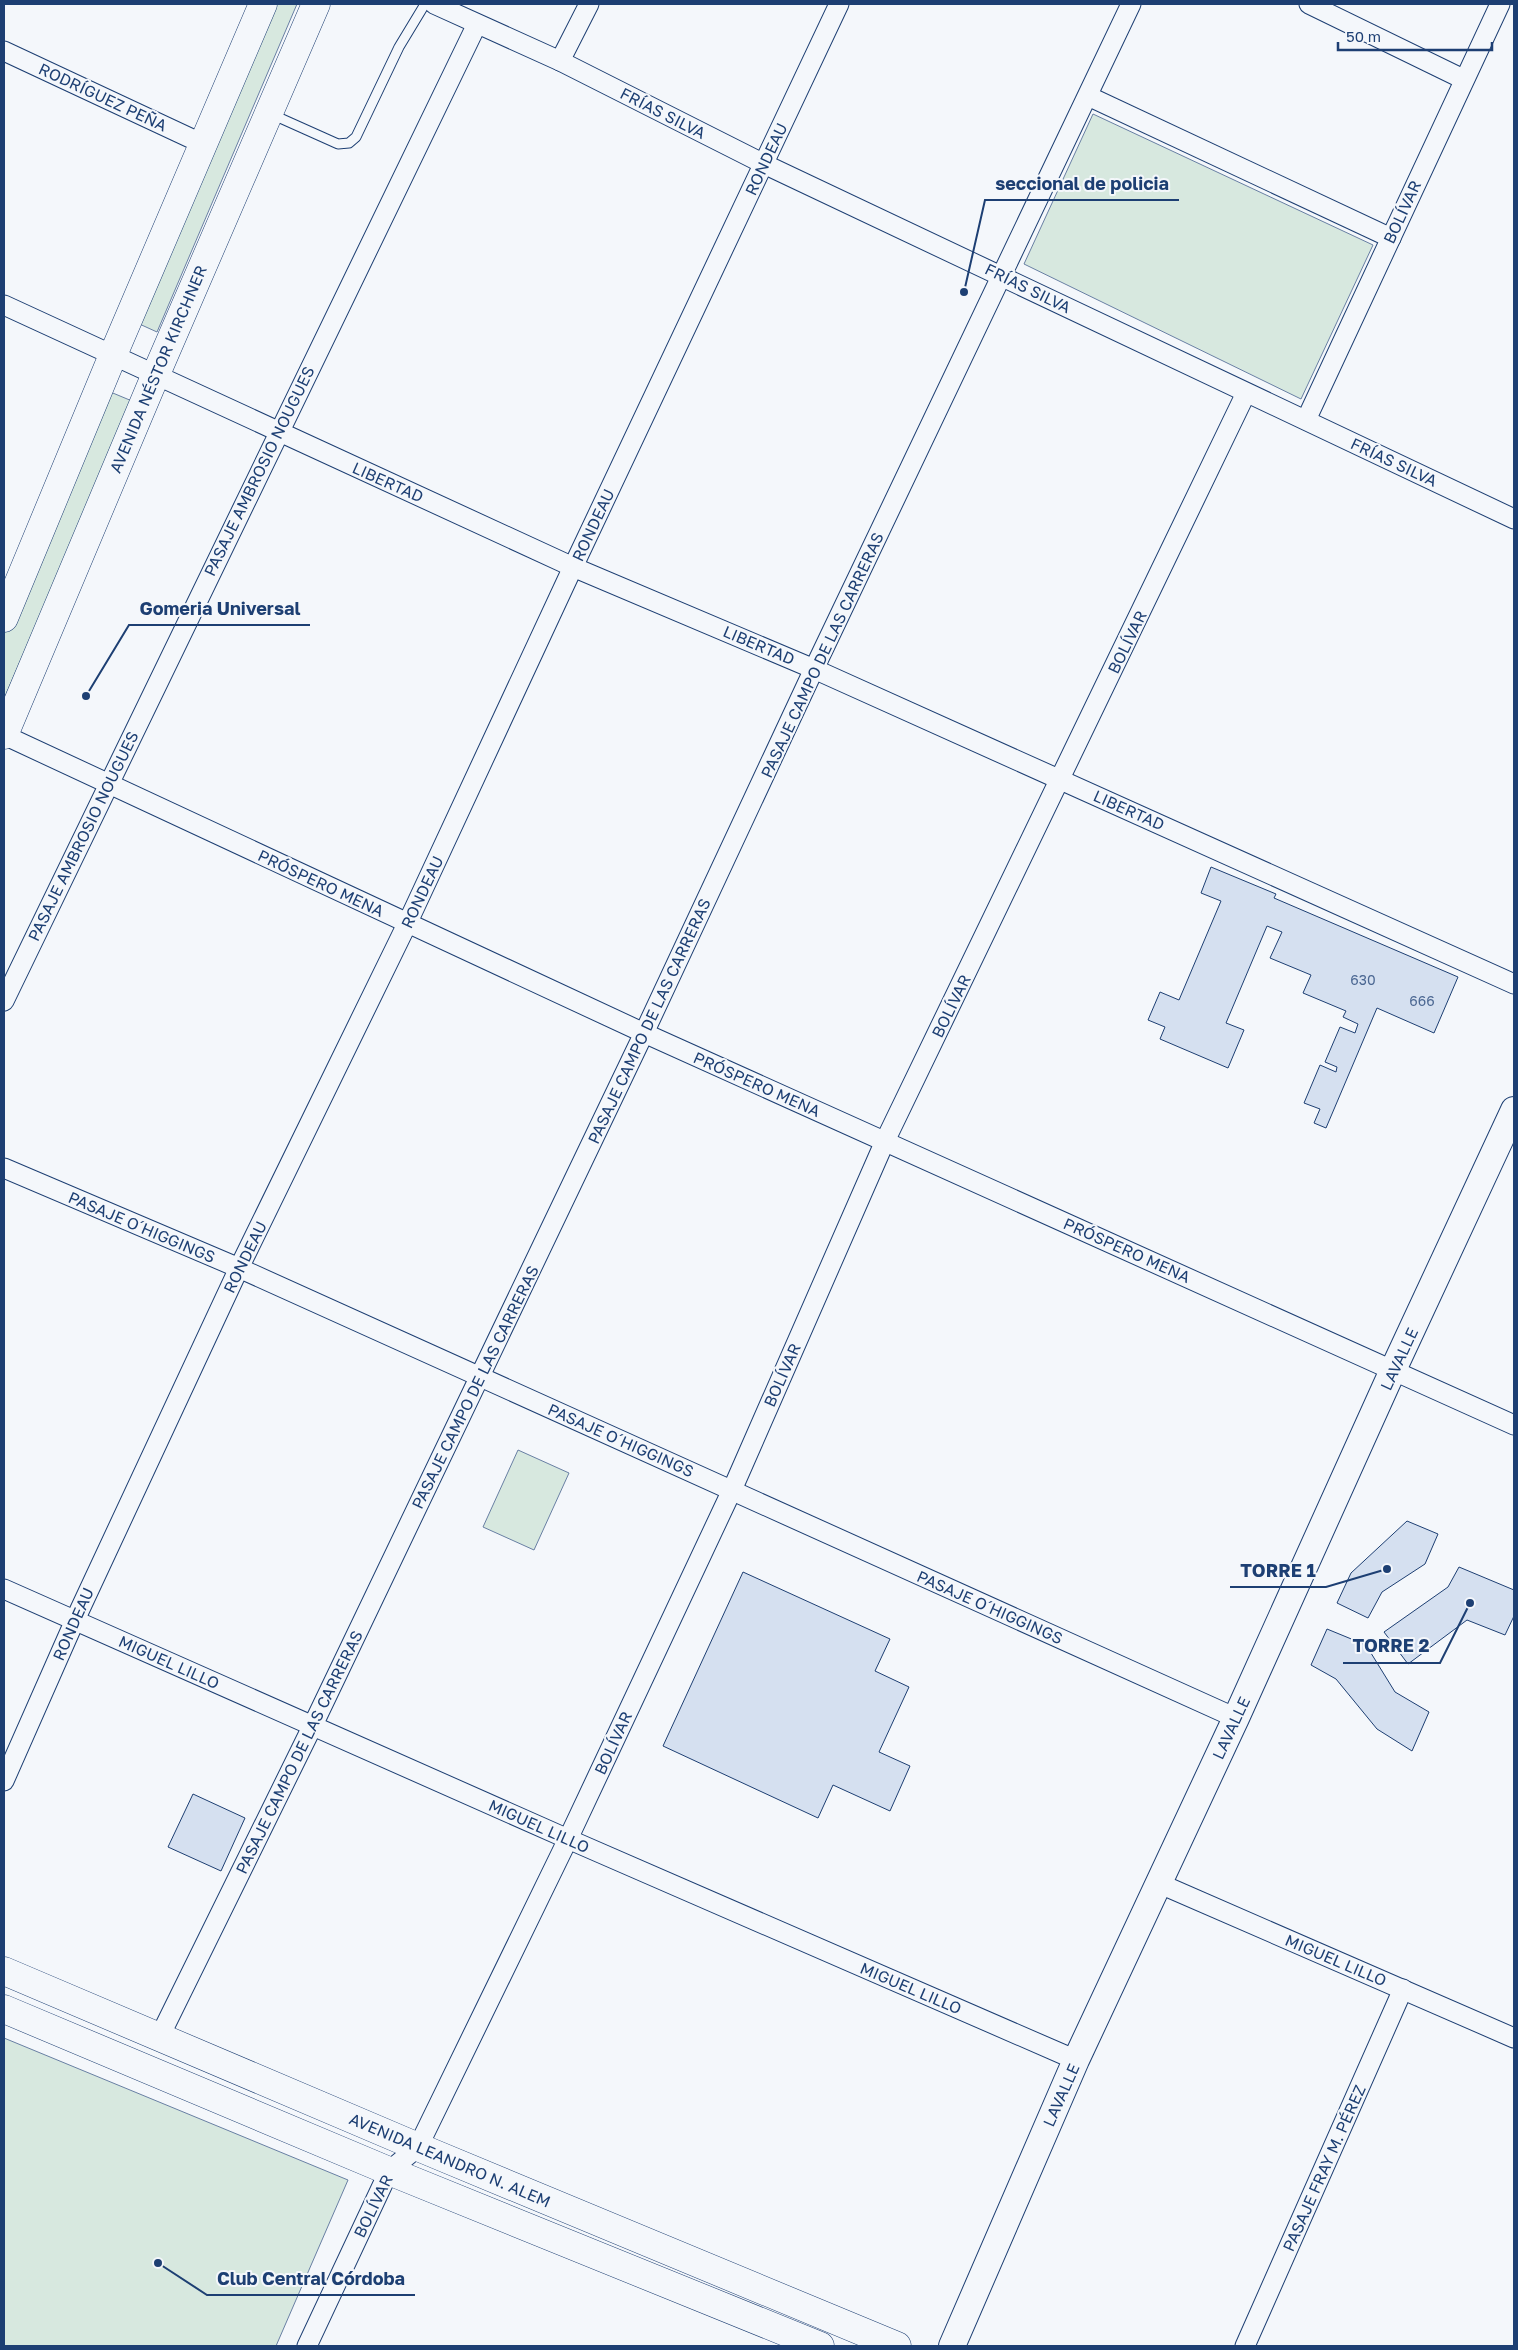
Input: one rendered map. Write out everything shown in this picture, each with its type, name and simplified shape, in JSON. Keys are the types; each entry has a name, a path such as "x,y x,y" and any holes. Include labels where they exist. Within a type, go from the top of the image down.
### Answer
{"main road":[{"path":"4,618 113,355 263,4"},
{"name":"AVENIDA NÉSTOR KIRCHNER","path":"4,735 156,374 316,4"},
{"name":"AVENIDA LEANDRO N. ALEM","path":"4,1971 877,2343"},
{"name":"AVENIDA LEANDRO N. ALEM","path":"4,2009 389,2171 820,2346"}],"street":[{"name":"FRÍAS SILVA","path":"434,4 560,62 764,164 1514,519"},
{"path":"560,62 589,4"},
{"name":"RONDEAU","path":"4,1781 75,1620 239,1268 407,924 573,566 840,4"},
{"name":"PASAJE CAMPO DE LAS CARRERAS","path":"160,2036 313,1725 644,1033 814,669 1131,4"},
{"path":"1309,4 1464,79"},
{"name":"BOLÍVAR","path":"1306,420 1500,4"},
{"name":"PASAJE AMBROSIO NOUGUES","path":"4,1001 477,24"},
{"name":"RODRÍGUEZ PEÑA","path":"4,51 203,144"},
{"path":"1088,96 1391,238"},
{"name":"LIBERTAD","path":"4,305 573,566 814,669 1514,984"},
{"name":"BOLÍVAR","path":"307,2346 389,2171 418,2147 568,1839 732,1490 885,1141 1246,393"},
{"name":"PRÓSPERO MENA","path":"4,735 644,1033 1514,1425"},
{"name":"LAVALLE","path":"952,2346 1076,2060 1236,1718 1393,1370 1514,1110"},
{"name":"PASAJE O´HIGGINGS","path":"4,1168 239,1268 1236,1718"},
{"name":"MIGUEL LILLO","path":"4,1589 568,1839 1076,2060"},
{"name":"MIGUEL LILLO","path":"1158,1884 1514,2038"},
{"name":"PASAJE FRAY M. PÉREZ","path":"1245,2346 1403,1989"}],"lane":[{"path":"268,113 338,144 349,143 356,137 399,47 425,4"}],"shaded area":[{"path":"269,4 297,4 157,332 135,322"},
{"path":"1093,114 1373,245 1301,399 1024,264"},
{"path":"108,391 132,401 4,699 4,634"},
{"path":"518,1450 569,1473 534,1550 483,1527"},
{"path":"4,2038 348,2180 276,2346 4,2346"}],"building":[{"path":"1211,867 1276,894 1274,898 1458,977 1434,1033 1377,1008 1326,1128 1314,1123 1320,1109 1304,1103 1320,1065 1336,1072 1337,1067 1325,1062 1340,1027 1355,1033 1358,1024 1343,1017 1346,1011 1303,993 1311,975 1270,958 1282,932 1267,926 1226,1023 1244,1030 1228,1068 1160,1039 1165,1027 1148,1020 1160,992 1179,1000 1221,901 1201,893"},
{"path":"1407,1521 1438,1534 1425,1564 1382,1592 1368,1618 1337,1603 1351,1573"},
{"path":"1459,1567 1514,1590 1514,1616 1505,1635 1467,1620 1408,1664 1384,1632 1448,1587"},
{"path":"743,1572 890,1639 875,1671 909,1687 879,1752 910,1766 890,1811 833,1785 818,1818 663,1746"},
{"path":"1327,1629 1366,1645 1395,1692 1429,1712 1412,1751 1377,1729 1336,1679 1311,1665"},
{"path":"193,1794 245,1818 221,1871 168,1847"}],"place":[{"name":"seccional de policia","path":"964,292"},
{"name":"Gomeria Universal","path":"86,696"},
{"name":"TORRE 1","path":"1387,1569"},
{"name":"TORRE 2","path":"1470,1603"},
{"name":"Club Central Córdoba","path":"158,2263"}]}
